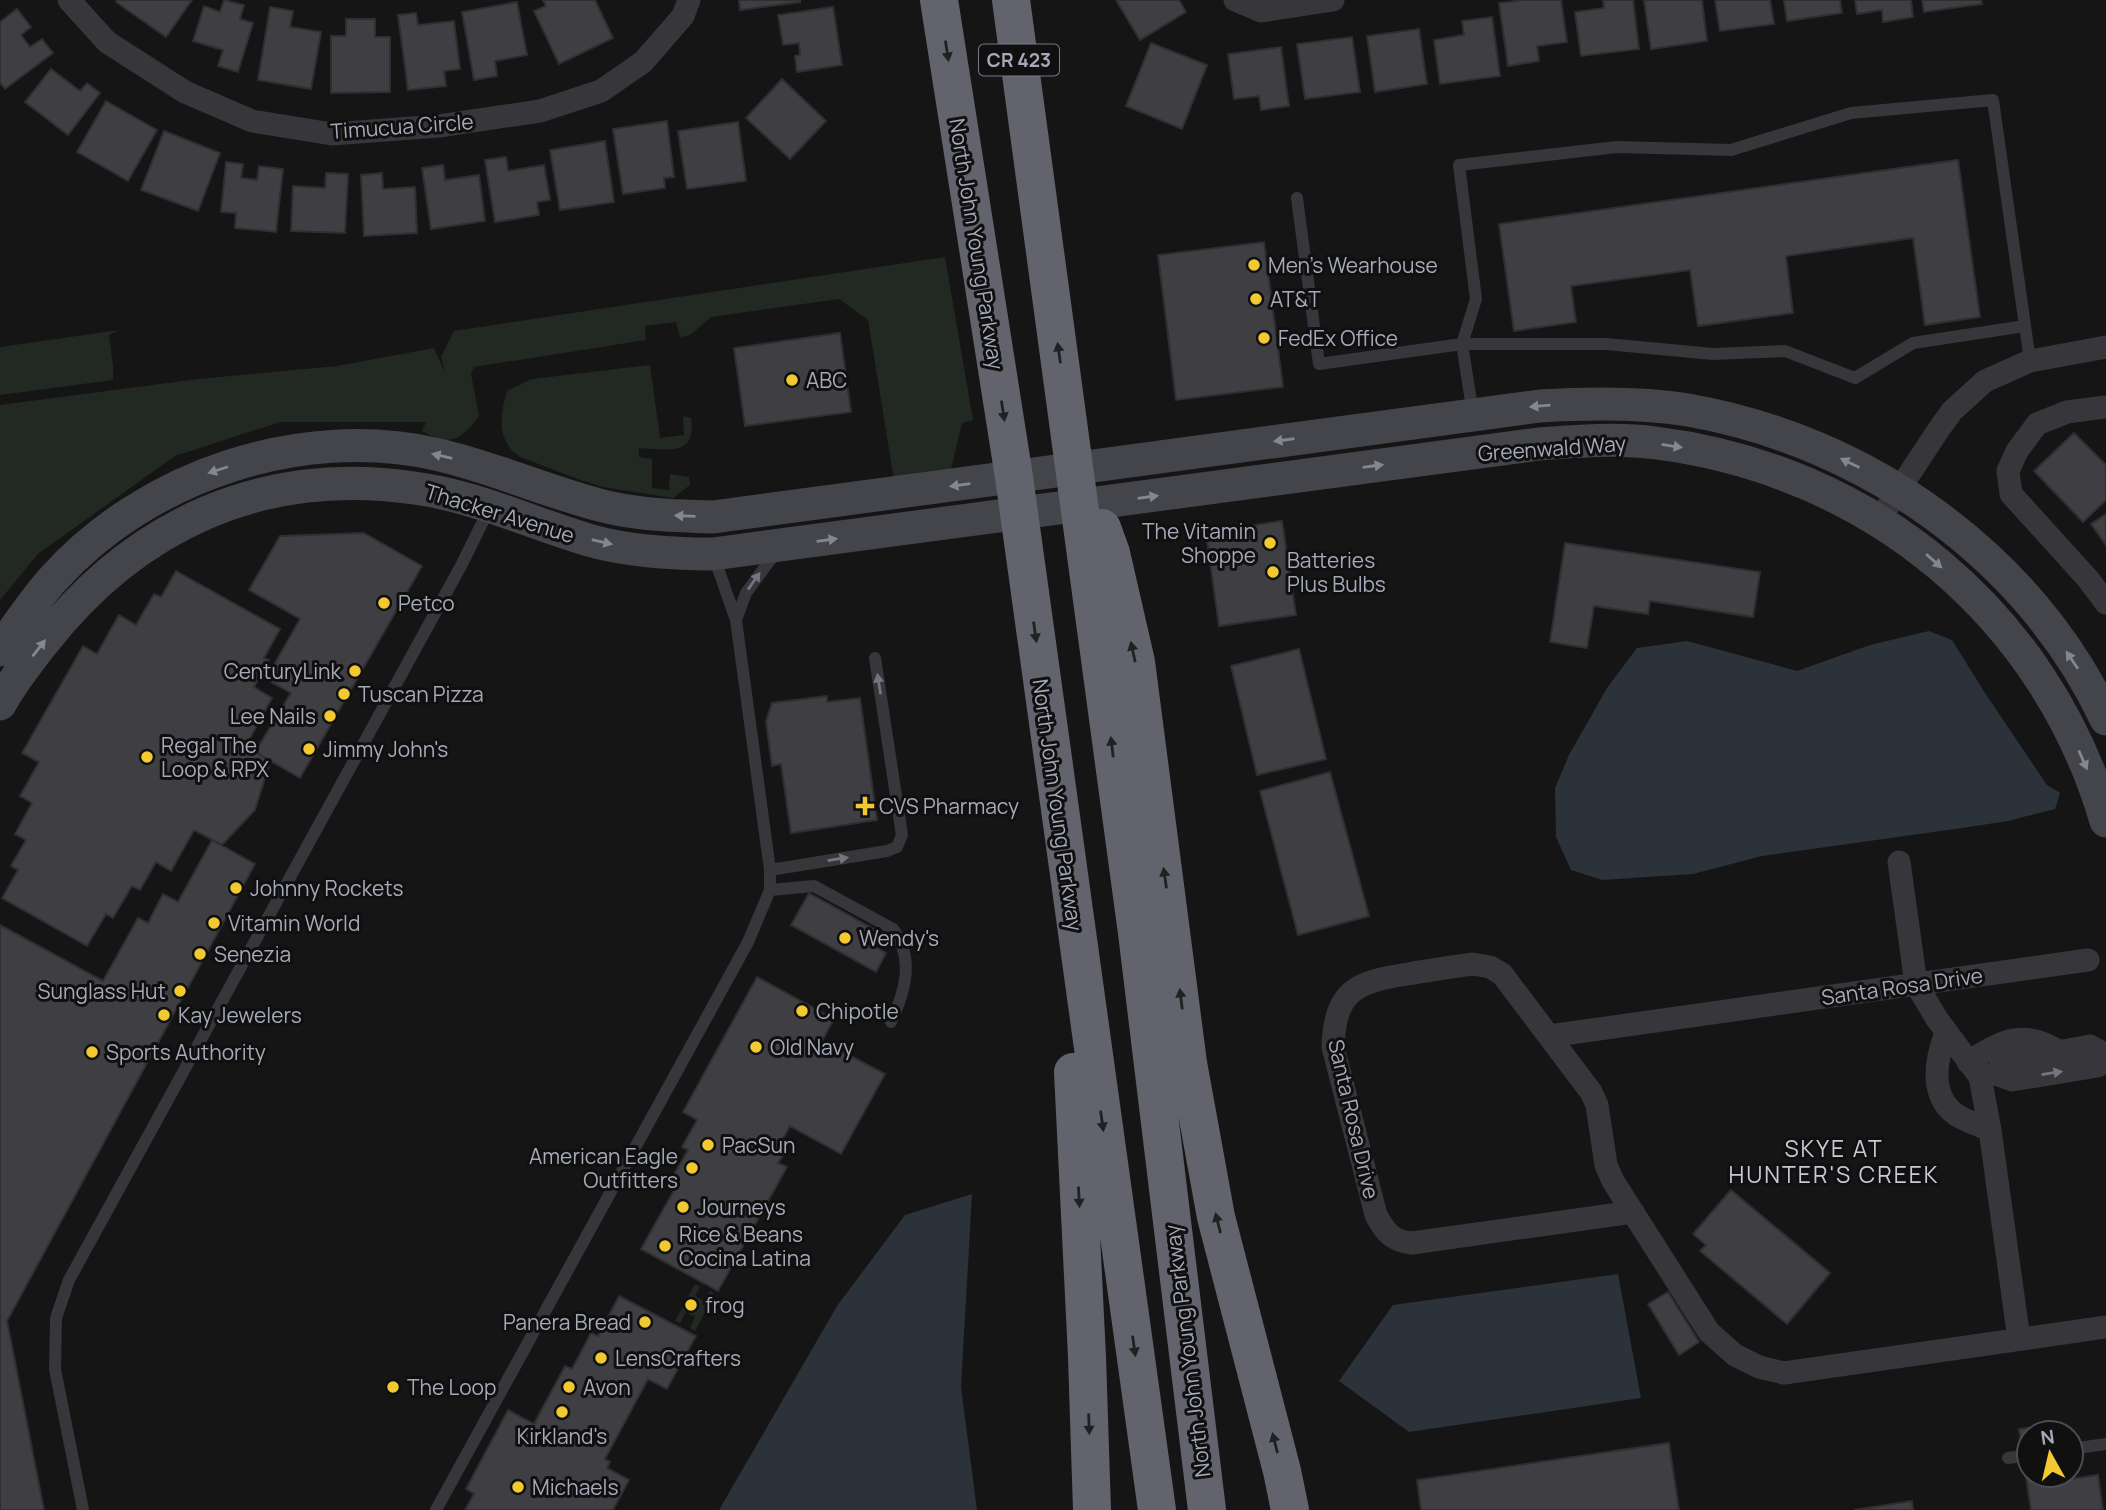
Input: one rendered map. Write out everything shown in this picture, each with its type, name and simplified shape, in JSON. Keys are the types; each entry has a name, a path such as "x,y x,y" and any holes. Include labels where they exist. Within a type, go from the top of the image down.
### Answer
{"highway":[{"name":"North John Young Parkway","path":"939,0 1016,496 1157,1510"},
{"name":"CR 423","path":"1011,0 1076,469"},
{"path":"1076,469 1087,505 1111,553 1136,662 1188,1063 1216,1217 1290,1510"},
{"name":"North John Young Parkway","path":"1087,505 1207,1510"},
{"path":"1049,738 1069,988 1087,1357 1091,1510"}],"street":[{"name":"Timucua Circle","path":"69,0 107,42 185,92 252,121 332,134 439,126 540,111 601,91 643,62 683,16 690,0"},
{"path":"1235,0 1261,10 1333,0"},
{"path":"1879,520 1952,411 1985,381 2030,361 2106,347"},
{"name":"Greenwald Way","path":"1076,469 1540,406 1592,403 1641,405 1687,410 1733,420 1811,446 1864,470 1945,521 2005,575 2047,624 2075,664 2106,719"},
{"path":"2106,407 2067,412 2037,424 2017,451 2008,471 2011,494 2088,579 2106,603"},
{"path":"1473,415 1480,452"},
{"name":"Greenwald Way","path":"1087,505 1579,441 1655,443 1755,464 1794,477 1879,520 1922,550 1959,582 2015,643 2040,678 2065,720 2088,770 2106,821"},
{"name":"Thacker Avenue","path":"0,650 54,578 88,546 134,510 201,476 249,460 310,448 373,446 433,453 489,467 606,506 641,513 713,517 1016,496 1087,505"},
{"path":"489,467 490,505"},
{"name":"Thacker Avenue","path":"0,704 9,686 80,598 108,573 160,536 219,506 269,492 325,484 415,488 490,505 592,541 671,554 713,554 780,547 1016,496 1076,469"},
{"path":"713,554 715,540 720,531 730,522 750,514"},
{"path":"1899,862 1916,984 1946,1033 1981,1071 2011,1080 2098,1066 2106,1056 2090,1046 2005,1062 1981,1071"},
{"name":"Santa Rosa Drive","path":"1549,1036 2088,960"},
{"name":"Santa Rosa Drive","path":"1633,1212 1412,1243 1398,1241 1385,1232 1376,1215 1333,1047 1334,1025 1342,1004 1354,988 1373,979 1473,964 1490,967 1502,974 1591,1092 1597,1105 1606,1165 1613,1181 1633,1212 1709,1332 1735,1355 1759,1367 1784,1373 2106,1327"},
{"path":"1946,1033 1939,1051 1936,1075 1941,1095 1954,1113 1990,1130"},
{"path":"1981,1071 2019,1339"}],"lane":[{"path":"1473,415 1462,344 1476,299 1459,165 1617,148 1731,150 1851,113 1993,100 2030,361"},
{"path":"1297,198 1319,364 1462,344 1606,344 1713,354 1785,351 1855,378 1913,343 2025,326"},
{"path":"83,1510 55,1369 56,1318 69,1280 484,524 490,505"},
{"path":"736,620 746,593 780,547"},
{"path":"436,1510 748,942 770,890 770,870 736,620 713,554"},
{"path":"770,870 887,851 897,847 902,835 875,658"},
{"path":"770,890 814,886 893,929 901,941 905,966 904,993 891,1022"},
{"path":"2085,1447 2106,1444"},
{"path":"2008,1458 2015,1457"}],"shaded area":[{"path":"945,257 973,420 962,423 951,469 894,480 868,320 839,299 711,317 690,335 680,337 676,322 645,326 646,340 474,367 471,374 479,416 466,431 454,439 440,439 422,431 426,422 280,422 175,456 38,554 0,600 0,405 198,379 337,366 434,348 445,372 441,357 454,331"},
{"path":"119,330 109,335 113,380 0,395 0,347"},
{"path":"650,365 660,438 684,435 683,416 691,418 692,431 684,445 668,449 639,448 639,457 652,459 652,488 669,490 670,474 689,477 690,485 673,498 603,487 578,479 520,457 507,443 503,435 502,418 507,391 532,379"},
{"path":"1929,631 1952,640 2047,785 2060,793 2055,809 2008,821 1762,856 1693,874 1602,880 1571,870 1556,837 1555,788 1569,755 1607,688 1637,648 1687,641 1797,671 1870,645"},
{"path":"972,1194 961,1387 977,1510 719,1510 837,1306 905,1215"},
{"path":"1618,1274 1641,1398 1409,1432 1339,1381 1393,1305"},
{"path":"695,1284 700,1287 695,1296 704,1301 710,1291 715,1294 695,1331 690,1328 695,1317 686,1312 680,1323 675,1321"}],"building":[{"path":"192,0 166,37 116,2"},
{"path":"224,0 244,5 240,19 253,23 238,72 218,66 223,50 193,41 204,6 220,12"},
{"path":"543,0 595,0 613,38 559,64 534,11 546,6"},
{"path":"739,0 800,0 800,2 740,10"},
{"path":"1116,0 1179,0 1186,12 1140,40"},
{"path":"1561,0 1567,42 1537,46 1539,61 1508,66 1499,3"},
{"path":"1603,0 1633,0 1639,49 1581,56 1575,12 1604,8"},
{"path":"1644,0 1702,0 1707,41 1651,49"},
{"path":"1715,0 1770,0 1774,24 1720,31"},
{"path":"1784,0 1840,0 1842,13 1787,21"},
{"path":"1855,0 1911,0 1913,17 1883,22 1882,10 1857,14"},
{"path":"1922,0 1981,0 1982,4 1924,12"},
{"path":"517,2 527,55 495,61 497,76 474,80 462,12"},
{"path":"270,7 293,11 290,27 321,32 311,89 258,80"},
{"path":"833,7 842,65 797,72 795,56 800,55 799,43 783,45 778,15"},
{"path":"17,9 31,27 21,35 30,47 42,39 53,53 5,89 0,83 0,22"},
{"path":"416,13 418,25 454,21 460,69 444,71 446,86 408,90 398,15"},
{"path":"1492,17 1500,76 1440,84 1434,40 1464,35 1462,21"},
{"path":"346,19 375,19 375,37 390,37 390,92 331,93 331,36 346,36"},
{"path":"1419,29 1427,84 1375,92 1367,36"},
{"path":"1352,37 1360,92 1305,99 1297,44"},
{"path":"1151,43 1207,65 1182,129 1126,106"},
{"path":"1281,47 1289,106 1261,110 1259,96 1234,99 1228,54"},
{"path":"51,69 80,91 87,83 100,93 68,135 25,102"},
{"path":"782,79 826,121 790,159 746,118"},
{"path":"106,101 157,130 128,181 77,152"},
{"path":"667,121 674,177 664,178 665,188 623,194 613,129"},
{"path":"738,122 746,181 687,189 678,131"},
{"path":"164,131 220,153 198,211 141,190"},
{"path":"605,141 614,202 560,210 550,150"},
{"path":"506,157 508,171 544,165 550,200 537,202 539,215 495,222 485,160"},
{"path":"1958,160 1980,317 1925,325 1913,238 1786,256 1793,313 1698,326 1690,270 1571,286 1576,322 1514,331 1499,224"},
{"path":"226,162 243,164 241,178 257,180 259,166 283,169 276,232 235,228 236,213 221,212"},
{"path":"443,165 445,180 479,175 485,221 431,229 422,168"},
{"path":"326,173 348,174 345,233 291,231 293,186 325,188"},
{"path":"382,173 383,189 415,187 417,233 364,236 361,175"},
{"path":"1264,242 1283,387 1176,400 1158,255"},
{"name":"ABC","path":"840,333 851,412 745,426 734,348"},
{"path":"2074,433 2106,465 2106,500 2083,522 2034,471"},
{"path":"2106,514 2106,545 2091,524"},
{"path":"1282,521 1296,615 1219,626 1206,532"},
{"path":"364,533 422,566 300,778 255,752 291,693 266,679 300,619 249,590 280,536"},
{"path":"1565,543 1760,572 1753,617 1650,601 1648,614 1594,606 1587,648 1550,642"},
{"name":"Regal The Loop & RPX","path":"176,571 280,629 264,658 269,660 254,687 272,698 247,744 270,762 255,810 222,845 194,830 171,871 156,862 140,890 132,886 113,918 106,914 87,946 2,898 18,870 11,866 26,840 15,834 32,803 20,796 39,762 22,753 83,646 97,654 119,615 136,625 154,594 161,597"},
{"path":"1299,649 1326,759 1257,775 1231,666"},
{"name":"CVS Pharmacy","path":"827,696 827,702 860,698 877,820 791,833 781,764 772,766 766,721 772,703"},
{"path":"1330,772 1369,916 1298,935 1260,791"},
{"path":"212,840 255,864 7,1321 44,1510 0,1510 0,925 103,981 138,918 148,923 163,894 178,902"},
{"name":"Wendy's","path":"809,893 879,932 872,945 886,953 876,972 791,925"},
{"path":"757,977 834,1019 822,1041 885,1074 841,1154 790,1126 776,1151 783,1155 778,1163 787,1167 718,1291 641,1249 677,1185 670,1181 688,1150 682,1147 697,1120 683,1112"},
{"path":"1731,1190 1830,1273 1787,1324 1700,1251 1706,1245 1693,1234"},
{"path":"1668,1292 1699,1342 1679,1355 1648,1304"},
{"path":"619,1296 696,1336 667,1389 648,1379 605,1459 610,1462 607,1468 629,1480 613,1510 465,1510 474,1494 466,1489 508,1410 534,1424 565,1366 572,1369 591,1333 598,1336"},
{"path":"1669,1443 1679,1510 1421,1510 1417,1480"},
{"path":"2098,1475 2103,1510 2031,1510 2028,1489 2085,1489 2085,1477"},
{"path":"1912,1501 1913,1510 1854,1510"}],"place":[{"name":"Men's Wearhouse","path":"1254,265"},
{"name":"AT&T","path":"1256,299"},
{"name":"FedEx Office","path":"1264,338"},
{"name":"ABC","path":"792,380"},
{"name":"The Vitamin Shoppe","path":"1270,543"},
{"name":"Batteries Plus Bulbs","path":"1273,572"},
{"name":"Petco","path":"384,603"},
{"name":"CenturyLink","path":"355,671"},
{"name":"Tuscan Pizza","path":"344,694"},
{"name":"Lee Nails","path":"330,716"},
{"name":"Jimmy John's","path":"309,749"},
{"name":"Regal The Loop & RPX","path":"147,757"},
{"name":"CVS Pharmacy","path":"865,806"},
{"name":"Johnny Rockets","path":"236,888"},
{"name":"Vitamin World","path":"214,923"},
{"name":"Wendy's","path":"845,938"},
{"name":"Senezia","path":"200,954"},
{"name":"Sunglass Hut","path":"180,991"},
{"name":"Chipotle","path":"802,1011"},
{"name":"Kay Jewelers","path":"164,1015"},
{"name":"Old Navy","path":"756,1047"},
{"name":"Sports Authority","path":"92,1052"},
{"name":"PacSun","path":"708,1145"},
{"name":"American Eagle Outfitters","path":"692,1168"},
{"name":"Journeys","path":"683,1207"},
{"name":"Rice & Beans Cocina Latina","path":"665,1246"},
{"name":"frog","path":"691,1305"},
{"name":"Panera Bread","path":"645,1322"},
{"name":"LensCrafters","path":"601,1358"},
{"name":"The Loop","path":"393,1387"},
{"name":"Avon","path":"569,1387"},
{"name":"Kirkland's","path":"562,1412"},
{"name":"Michaels","path":"518,1487"}],"district":[{"name":"SKYE AT HUNTER'S CREEK","path":"1834,1161"}]}
